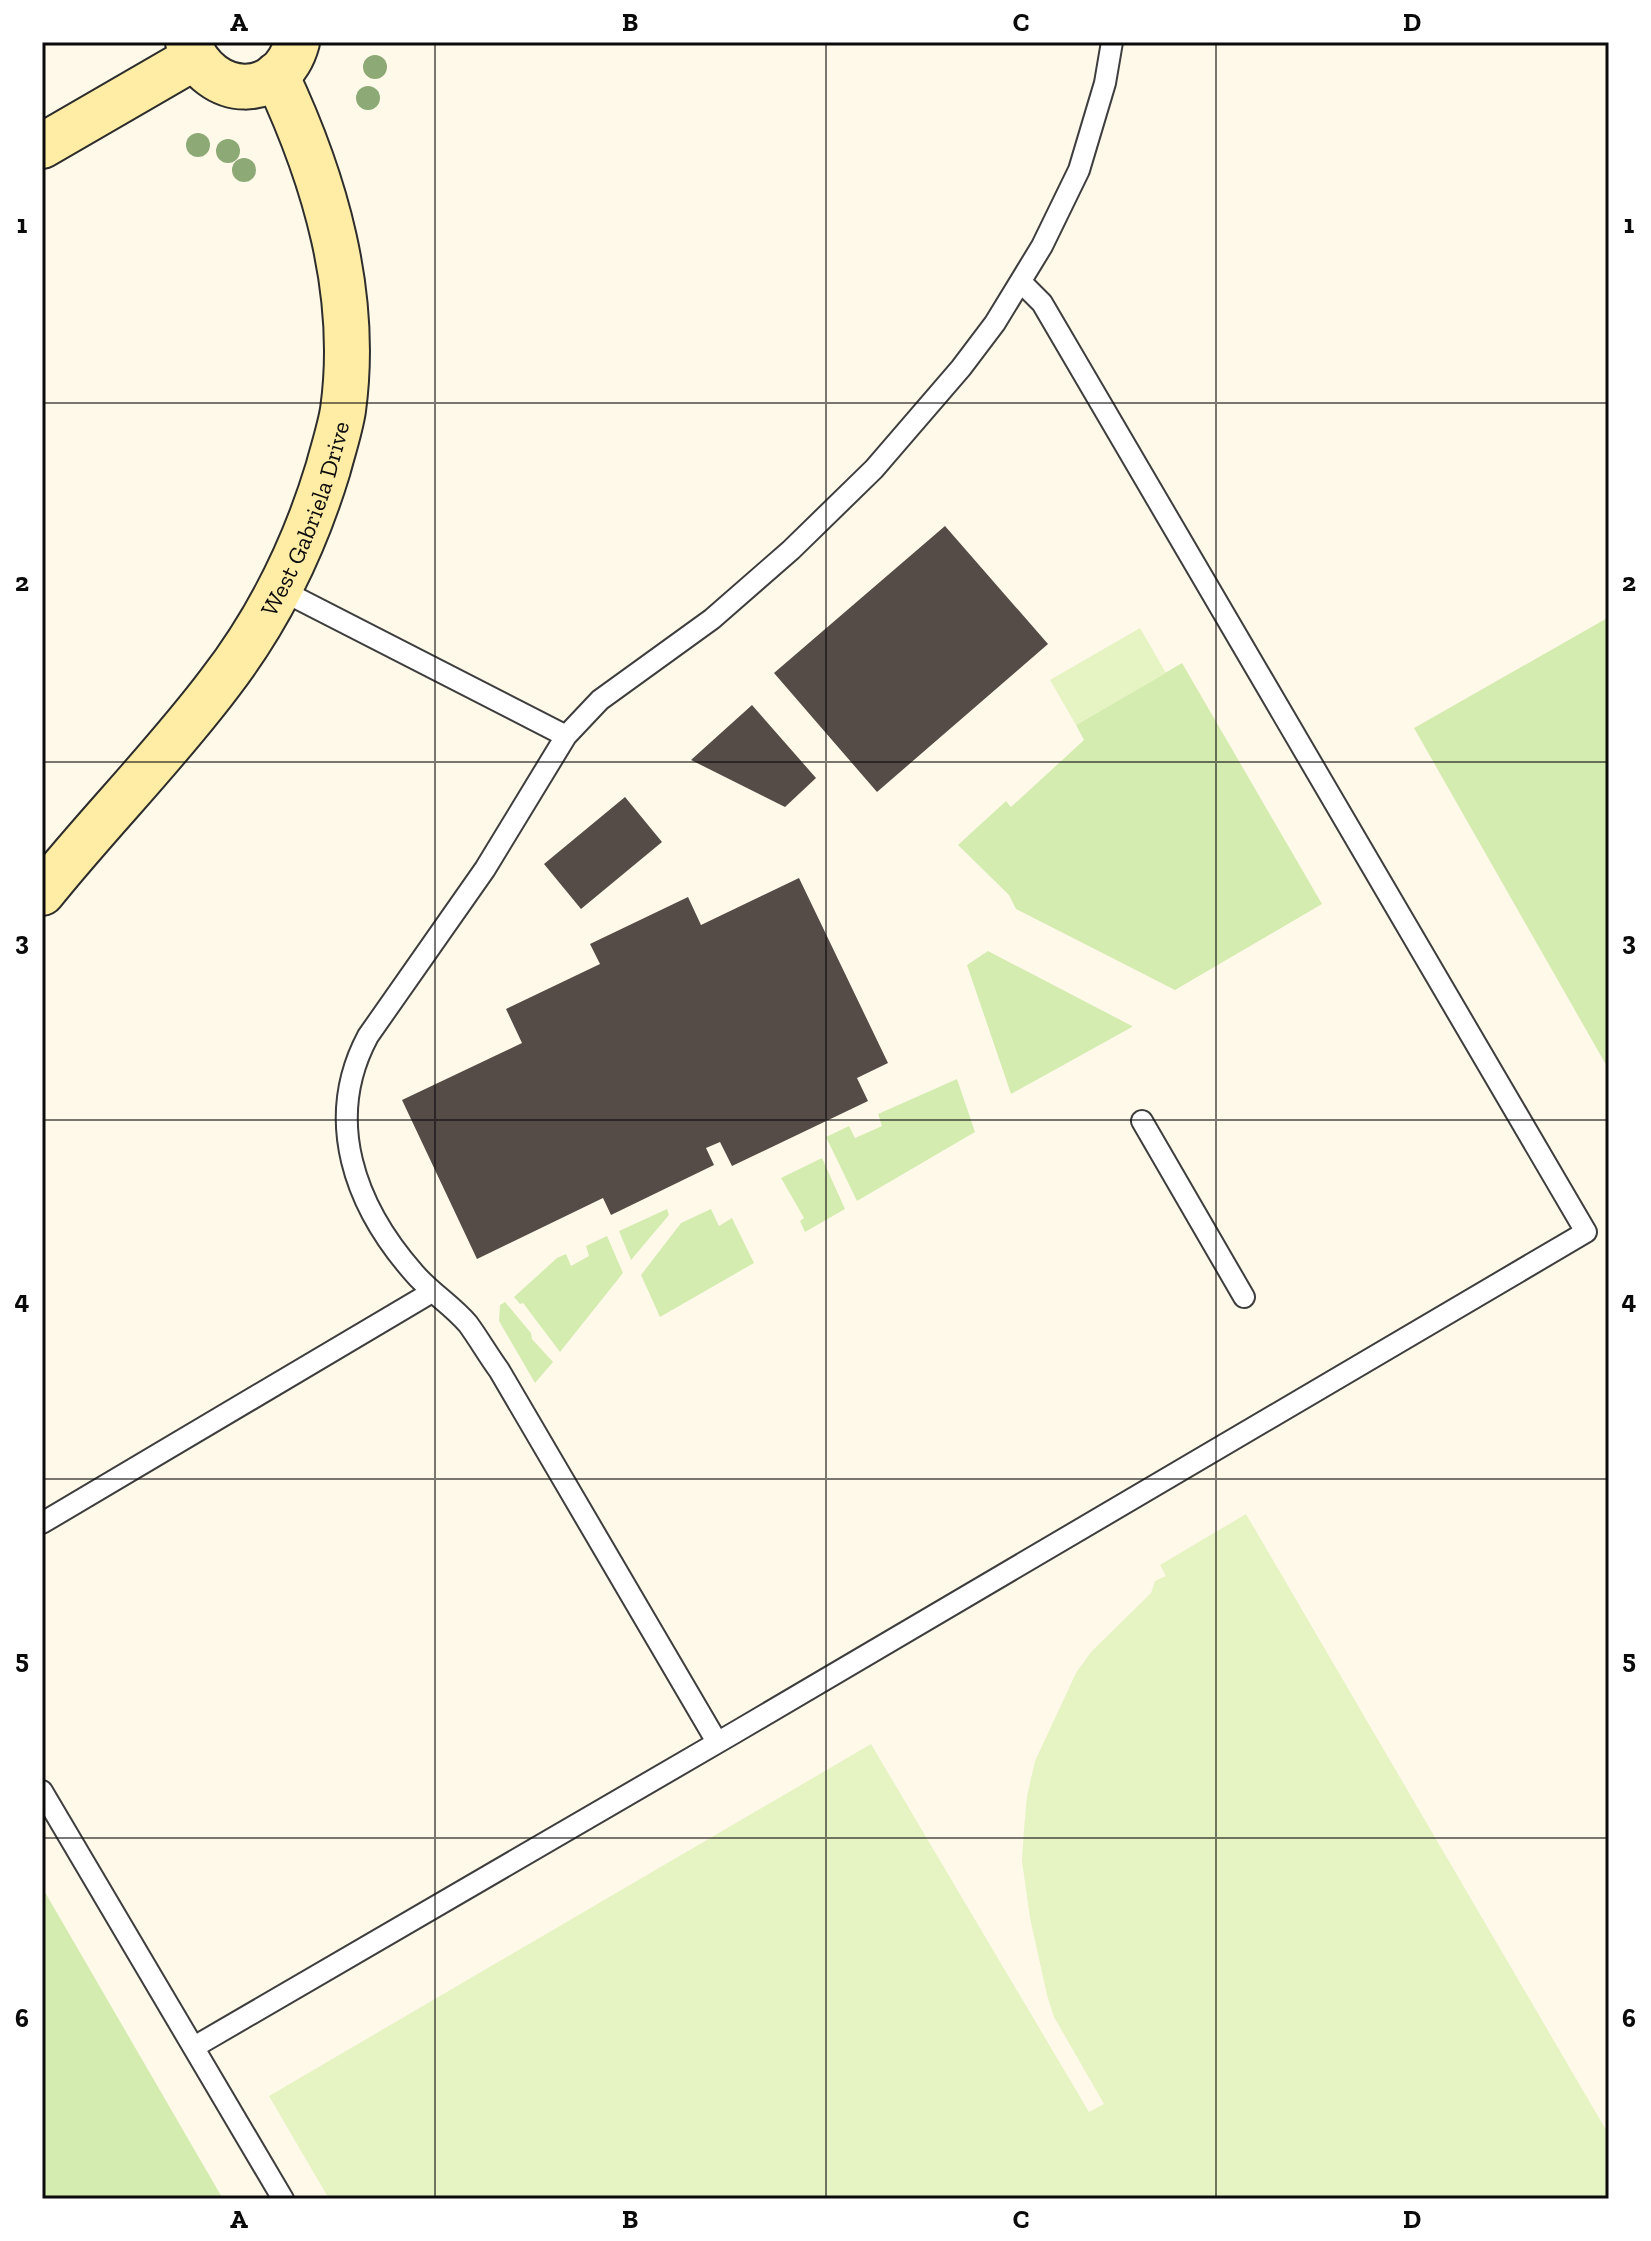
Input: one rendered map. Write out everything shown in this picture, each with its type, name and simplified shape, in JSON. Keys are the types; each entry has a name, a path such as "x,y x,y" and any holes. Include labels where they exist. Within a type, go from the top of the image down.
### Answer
{"street":[{"path":"42,146 191,50 204,71 219,81 235,86 252,86 286,59"},
{"name":"West Gabriela Drive","path":"42,893 219,685 281,590 312,520 329,464 343,412 347,356 344,296 323,191 296,117 286,59"}],"lane":[{"path":"717,1742 499,1370 466,1322 432,1292 399,1255 368,1208 348,1145 347,1107 352,1072 368,1036 485,869 566,736 600,700 712,619 768,571 874,469 961,368 995,323 1059,215 1079,170 1105,83 1112,42"},
{"path":"194,2047 1586,1232 1042,303 1021,282"},
{"path":"281,590 566,736"},
{"path":"1142,1121 1244,1297"},
{"path":"42,1523 432,1292"},
{"path":"42,1791 283,2199"}],"green space":[{"path":"1609,617 1609,1070 1414,728"},
{"path":"1140,628 1166,673 1076,725 1050,680"},
{"path":"1182,663 1322,904 1175,990 1016,909 1009,895 958,845 1006,801 1011,807 1084,740 1076,725"},
{"path":"988,951 1132,1027 1011,1094 967,965"},
{"path":"957,1079 975,1132 857,1201 826,1137 849,1126 855,1138 882,1126 878,1114"},
{"path":"822,1158 845,1209 805,1232 800,1221 804,1218 781,1178"},
{"path":"667,1209 669,1215 631,1260 619,1231"},
{"path":"711,1209 719,1226 732,1218 754,1263 660,1317 641,1275 681,1223"},
{"path":"607,1236 623,1273 560,1352 523,1303 520,1304 514,1297 557,1258 566,1254 571,1266 589,1256 586,1246"},
{"path":"505,1302 553,1362 535,1383 499,1321 500,1305"},
{"path":"1246,1514 1609,2135 1609,2199 329,2199 269,2096 871,1744 1089,2112 1104,2104 1054,2017 1030,1918 1022,1861 1027,1796 1035,1761 1076,1673 1091,1652 1151,1593 1155,1581 1166,1576 1160,1565"},
{"path":"42,1887 223,2199 42,2199"}],"building":[{"path":"945,526 1048,644 877,792 774,673"},
{"path":"752,705 816,778 785,807 691,760"},
{"path":"625,797 662,842 581,909 544,864"},
{"path":"799,878 888,1063 857,1078 868,1101 732,1166 720,1142 706,1148 714,1165 611,1215 603,1198 477,1259 402,1100 522,1043 506,1009 600,964 590,944 688,897 701,925"}]}
